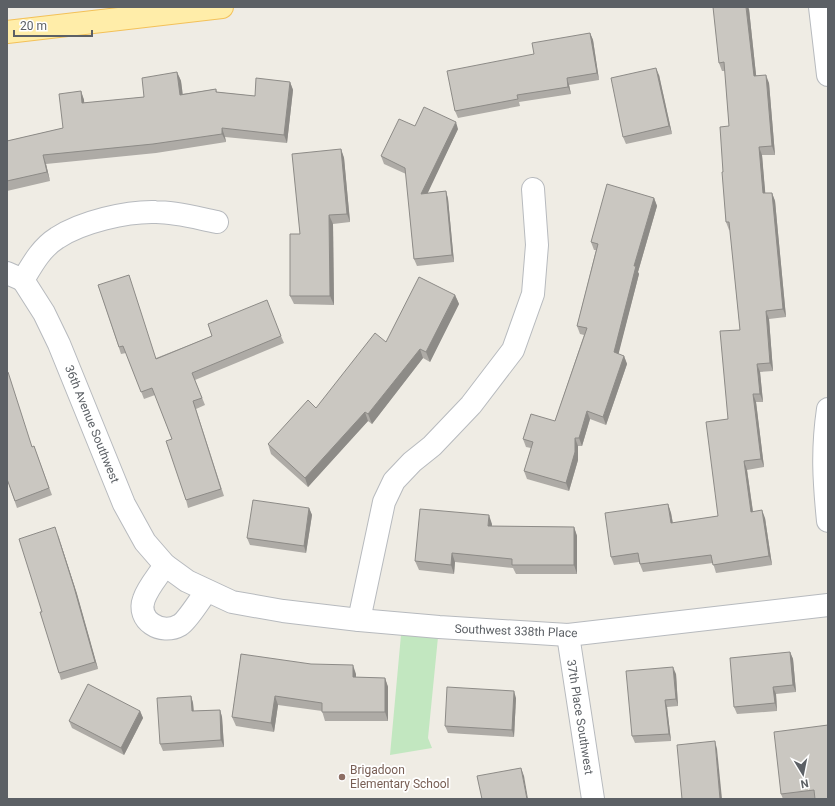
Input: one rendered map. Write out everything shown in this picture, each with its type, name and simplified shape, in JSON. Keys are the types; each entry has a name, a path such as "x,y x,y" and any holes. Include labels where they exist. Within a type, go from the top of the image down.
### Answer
{"main road":[{"path":"7,32 103,14 222,7"}],"street":[{"path":"820,7 828,75"},
{"path":"359,620 384,502 394,481 412,462 432,446 471,405 513,350 533,294 537,245 533,189"},
{"path":"15,276 56,238 79,227 105,219 129,214 157,212 217,222"},
{"name":"36th Avenue Southwest","path":"15,276 44,313 59,344 124,504 145,542 165,565 187,581"},
{"path":"828,409 825,430 823,472 828,521"},
{"path":"165,565 143,599 144,612 150,624 159,629 168,629 180,625 207,591"},
{"name":"Southwest 338th Place","path":"187,581 232,602 283,611 439,627 568,635 828,605"},
{"name":"37th Place Southwest","path":"568,635 593,799"}],"green space":[{"path":"402,624 439,627 428,738 432,748 390,755"}],"building":[{"path":"713,7 746,7 754,76 766,75 772,146 759,147 763,193 772,193 783,309 766,311 770,363 757,364 760,394 753,394 761,459 744,461 751,512 762,510 769,556 713,565 711,555 640,564 638,553 611,557 605,513 668,504 671,523 718,516 706,422 728,419 720,331 740,330 729,222 726,222 722,172 720,127 729,126 724,62 719,63"},
{"path":"590,33 597,73 567,78 568,87 517,95 518,99 455,111 447,71 534,54 532,43"},
{"path":"656,68 669,126 623,137 611,78"},
{"path":"177,72 180,95 216,89 216,92 255,96 256,78 290,82 284,135 222,128 222,134 153,144 43,155 47,172 7,181 7,141 63,128 59,94 81,91 82,103 144,97 142,78"},
{"path":"424,107 456,122 421,194 446,191 452,255 414,259 405,168 381,156 399,119 415,126"},
{"path":"341,149 347,214 329,215 330,296 290,296 290,234 300,234 292,154"},
{"path":"607,184 654,198 634,266 636,266 614,352 624,356 603,417 587,411 579,438 575,438 575,452 566,483 524,471 533,442 523,439 531,414 555,421 587,328 577,326 598,244 591,242"},
{"path":"129,275 156,359 212,336 208,324 267,300 281,336 192,373 202,398 193,401 221,489 186,500 166,441 172,439 152,388 141,392 123,346 119,347 98,285"},
{"path":"419,277 455,295 426,352 420,349 368,414 365,412 305,478 268,444 308,400 316,408 375,333 386,342"},
{"path":"8,372 32,447 34,446 49,488 15,501 7,479"},
{"path":"253,500 309,508 304,546 247,538"},
{"path":"420,509 489,515 488,526 574,527 574,565 512,565 512,559 452,553 451,565 415,561"},
{"path":"55,527 95,662 59,673 19,539"},
{"path":"790,652 793,685 773,687 775,703 734,707 730,658"},
{"path":"241,654 311,664 353,665 353,677 385,678 385,712 322,712 322,703 275,696 271,723 232,717"},
{"path":"673,667 676,699 665,700 669,734 632,736 626,671"},
{"path":"88,684 140,711 121,748 69,721"},
{"path":"447,687 514,691 512,730 445,726"},
{"path":"191,696 192,711 220,710 221,740 160,744 157,698"},
{"path":"828,725 828,799 815,799 814,790 781,794 774,732"},
{"path":"715,741 720,799 682,799 677,745"},
{"path":"521,768 527,799 482,799 477,776"}],"place":[{"name":"Brigadoon Elementary School","path":"342,777"}]}
